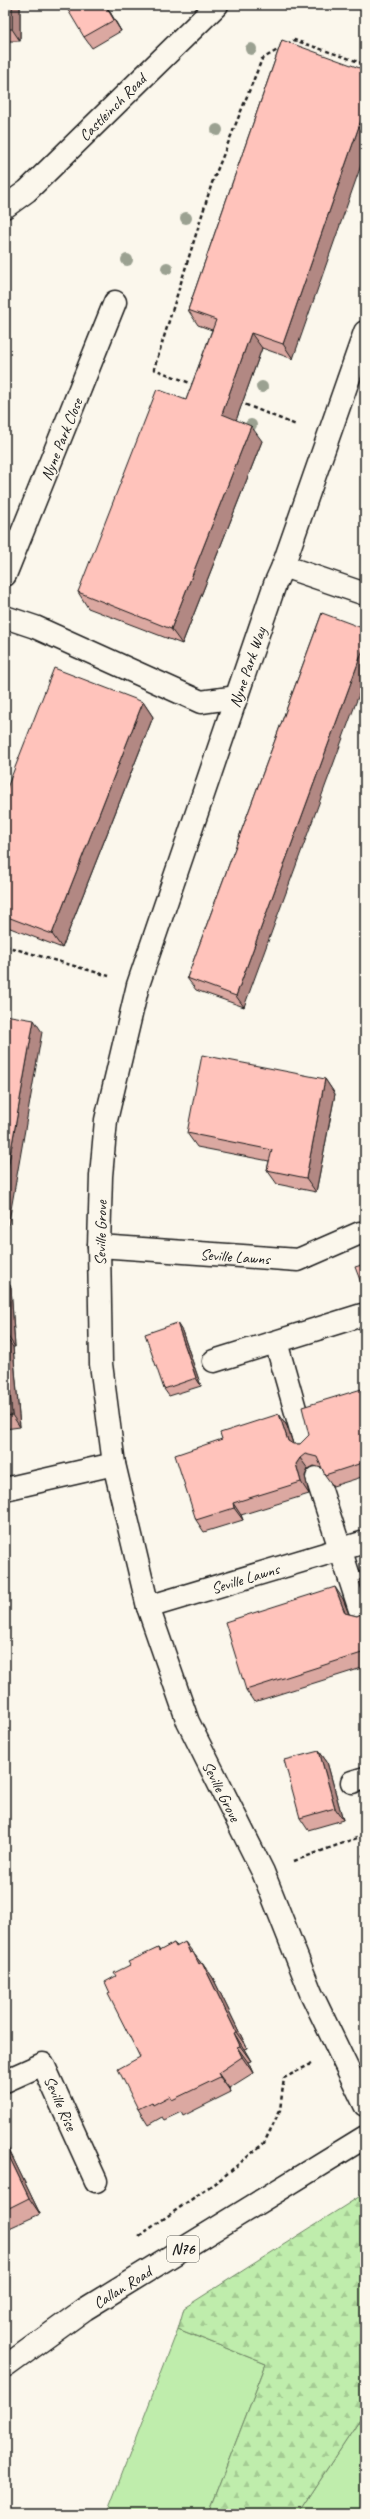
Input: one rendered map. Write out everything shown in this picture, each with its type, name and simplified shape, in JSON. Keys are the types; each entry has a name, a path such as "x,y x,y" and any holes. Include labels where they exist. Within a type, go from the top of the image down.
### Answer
{"street":[{"name":"Castleinch Road","path":"5,207 27,191 217,5"},
{"name":"Nyne Park Close","path":"5,575 115,302"},
{"name":"Nyne Park Way","path":"135,994 275,584 283,566 365,332"},
{"path":"283,566 365,594"},
{"path":"5,617 35,627 201,702 237,697"},
{"name":"Seville Grove","path":"135,994 106,1120 101,1176 99,1246 101,1364 114,1464 148,1607 188,1722 263,1872 311,1993 365,2105"},
{"name":"Seville Lawns","path":"99,1246 298,1260 360,1233 365,1234"},
{"path":"214,1361 362,1315"},
{"path":"276,1342 305,1444"},
{"path":"5,1489 114,1464"},
{"path":"317,1478 362,1616"},
{"name":"Seville Lawns","path":"148,1607 365,1542"},
{"name":"Seville Rise","path":"5,2081 43,2064 96,2181"},
{"name":"Callan Road","path":"5,2367 85,2309 365,2137"}],"path":[{"path":"196,386 154,369 212,183 262,59 294,40 365,64"},
{"path":"232,400 296,425"},
{"path":"5,946 135,994"},
{"path":"263,1872 365,1835"},
{"path":"133,2240 222,2178 264,2144 280,2110 284,2078 338,2051"}],"green space":[{"path":"365,2193 365,2412 298,2514 208,2514 266,2364 178,2329 184,2308"},
{"path":"178,2329 266,2364 208,2514 107,2513"},
{"path":"365,2412 365,2514 298,2514"}],"building":[{"path":"5,5 12,5 12,29 5,29"},
{"path":"65,5 105,5 114,20 84,37"},
{"path":"282,40 365,70 365,109 283,344 251,333 222,414 251,426 171,629 78,592 157,389 186,400 216,320 188,310"},
{"path":"322,613 365,629 365,644 236,996 187,978"},
{"path":"54,668 143,702 52,934 5,916 5,793"},
{"path":"5,1015 34,1020 5,1184"},
{"path":"202,1055 325,1079 306,1178 267,1170 272,1150 187,1133"},
{"path":"365,1264 365,1293 355,1267"},
{"path":"5,1307 7,1335 5,1335"},
{"path":"177,1323 196,1378 164,1389 145,1334"},
{"path":"5,1340 12,1415 5,1416"},
{"path":"365,1388 365,1462 325,1475 317,1457 305,1454 296,1464 301,1482 233,1503 234,1508 196,1520 175,1455 222,1439 220,1433 279,1414 288,1441 293,1444 300,1444 309,1435 302,1407"},
{"path":"365,1578 365,1603 359,1580"},
{"path":"335,1587 345,1613 357,1616 363,1613 365,1608 365,1652 246,1690 225,1622"},
{"path":"319,1751 335,1808 300,1818 284,1760"},
{"path":"365,1854 365,1862 362,1855"},
{"path":"185,1942 190,1953 193,1952 199,1964 202,1962 236,2032 234,2033 240,2046 237,2047 242,2057 218,2073 220,2077 172,2100 170,2096 153,2105 152,2102 138,2109 118,2069 140,2057 108,1994 110,1993 105,1982 116,1976 114,1973 130,1965 128,1962 158,1948 159,1951 174,1943 176,1947"},
{"path":"5,2148 29,2198 5,2210"}]}
